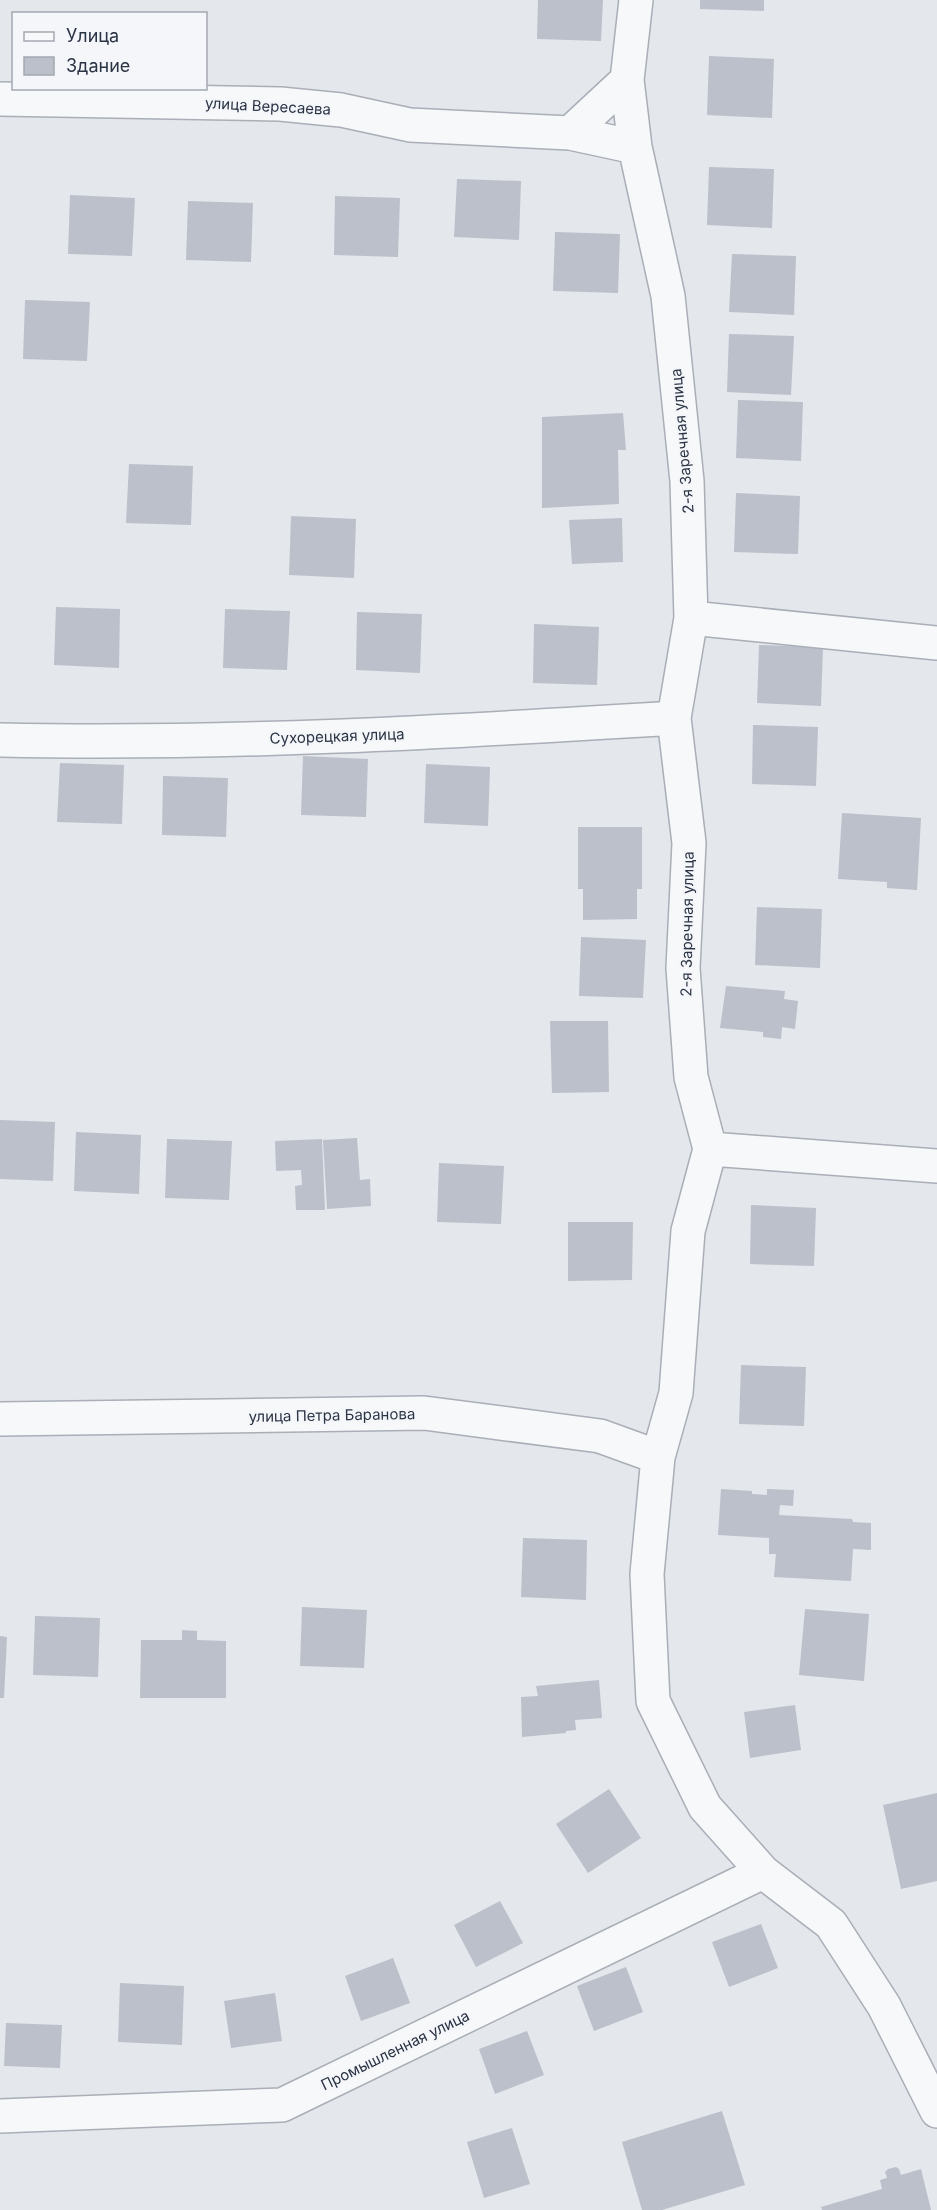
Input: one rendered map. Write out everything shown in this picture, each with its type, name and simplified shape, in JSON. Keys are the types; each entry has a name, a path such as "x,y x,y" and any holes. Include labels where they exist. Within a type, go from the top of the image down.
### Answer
{"street":[{"name":"2-я Заречная улица","path":"636,0 627,80 634,147 668,296 687,481 691,618 674,718 688,843 683,968 691,1077 710,1149 688,1231 676,1392 658,1457 647,1575 653,1701 705,1807 763,1872 831,1924 884,2006 937,2111"},
{"path":"570,132 627,80"},
{"name":"улица Вересаева","path":"0,99 280,104 341,110 410,125 570,132 634,147"},
{"path":"691,618 937,642"},
{"name":"Сухорецкая улица","path":"0,740 115,743 426,733 674,718"},
{"path":"710,1149 937,1166"},
{"name":"улица Петра Баранова","path":"0,1419 424,1413 600,1436 658,1457"},
{"name":"Промышленная улица","path":"0,2116 282,2105 763,1872"}],"building":[{"path":"538,0 603,0 601,41 537,39"},
{"path":"700,0 764,0 764,11 700,9"},
{"path":"709,56 774,59 772,118 707,115"},
{"path":"709,167 774,169 772,228 707,225"},
{"path":"457,179 521,181 519,240 454,237"},
{"path":"70,195 135,198 132,256 68,254"},
{"path":"335,196 400,198 398,257 334,255"},
{"path":"188,201 253,203 251,262 186,260"},
{"path":"555,232 620,234 618,293 553,291"},
{"path":"732,254 796,256 794,315 729,312"},
{"path":"25,300 90,302 87,361 23,359"},
{"path":"729,334 794,336 791,395 727,392"},
{"path":"738,400 803,402 801,461 736,458"},
{"path":"623,413 626,450 618,450 619,504 542,508 542,417"},
{"path":"129,464 193,466 191,525 126,523"},
{"path":"736,493 800,496 798,554 734,552"},
{"path":"291,516 356,519 354,578 289,575"},
{"path":"622,518 623,562 572,564 569,520"},
{"path":"56,607 120,609 119,668 54,665"},
{"path":"225,609 290,611 287,670 223,668"},
{"path":"357,612 422,614 420,673 356,670"},
{"path":"534,624 599,627 597,685 533,683"},
{"path":"759,645 823,647 821,706 757,703"},
{"path":"753,725 818,727 816,786 752,784"},
{"path":"303,756 368,759 366,817 301,815"},
{"path":"60,763 124,765 122,824 57,822"},
{"path":"426,764 490,767 488,826 424,823"},
{"path":"163,776 228,778 226,837 162,835"},
{"path":"842,813 921,818 917,890 887,888 887,882 838,879"},
{"path":"578,827 642,827 642,889 637,889 637,919 583,920 583,889 578,889"},
{"path":"757,907 822,909 820,968 755,965"},
{"path":"581,937 646,940 643,998 579,996"},
{"path":"726,986 785,991 784,999 798,1001 795,1029 782,1027 781,1039 763,1037 763,1032 720,1028"},
{"path":"550,1021 608,1021 609,1092 552,1093"},
{"path":"0,1120 55,1122 53,1181 0,1179"},
{"path":"76,1132 141,1135 139,1194 74,1191"},
{"path":"357,1138 360,1180 370,1179 371,1206 327,1209 323,1140"},
{"path":"167,1139 232,1141 229,1200 165,1198"},
{"path":"322,1139 325,1210 296,1210 295,1186 302,1185 301,1170 276,1171 275,1141"},
{"path":"439,1163 504,1166 501,1224 437,1222"},
{"path":"751,1205 816,1208 814,1266 750,1264"},
{"path":"568,1222 633,1222 632,1280 568,1281"},
{"path":"741,1365 806,1367 804,1426 739,1424"},
{"path":"721,1489 752,1491 752,1494 767,1495 767,1489 794,1490 793,1506 780,1505 779,1515 852,1519 853,1522 871,1523 871,1550 853,1549 851,1581 774,1577 776,1554 769,1554 769,1538 718,1535"},
{"path":"523,1538 587,1540 586,1600 521,1597"},
{"path":"302,1607 367,1610 364,1668 300,1666"},
{"path":"805,1609 869,1614 864,1681 799,1675"},
{"path":"35,1616 100,1618 98,1677 33,1675"},
{"path":"182,1630 197,1631 197,1640 226,1641 226,1698 140,1698 141,1640 182,1640"},
{"path":"0,1636 7,1637 4,1698 0,1698"},
{"path":"599,1680 602,1718 575,1720 576,1730 566,1731 566,1733 522,1737 521,1697 538,1696 536,1686"},
{"path":"795,1705 801,1750 750,1758 744,1712"},
{"path":"609,1789 641,1838 588,1873 556,1824"},
{"path":"937,1793 937,1881 901,1889 883,1805"},
{"path":"500,1901 523,1943 476,1967 454,1925"},
{"path":"761,1924 778,1968 729,1987 712,1942"},
{"path":"393,1958 410,2003 361,2021 345,1976"},
{"path":"626,1967 643,2012 594,2031 577,1986"},
{"path":"120,1983 184,1986 182,2045 118,2042"},
{"path":"275,1993 282,2041 231,2048 224,2001"},
{"path":"6,2023 62,2025 60,2068 4,2066"},
{"path":"527,2031 544,2075 495,2094 479,2049"},
{"path":"722,2111 745,2185 662,2210 642,2210 622,2142"},
{"path":"512,2128 530,2184 484,2198 467,2142"},
{"path":"896,2167 901,2175 921,2169 931,2210 822,2210 821,2207 882,2189 880,2180 887,2178 885,2172"}]}
